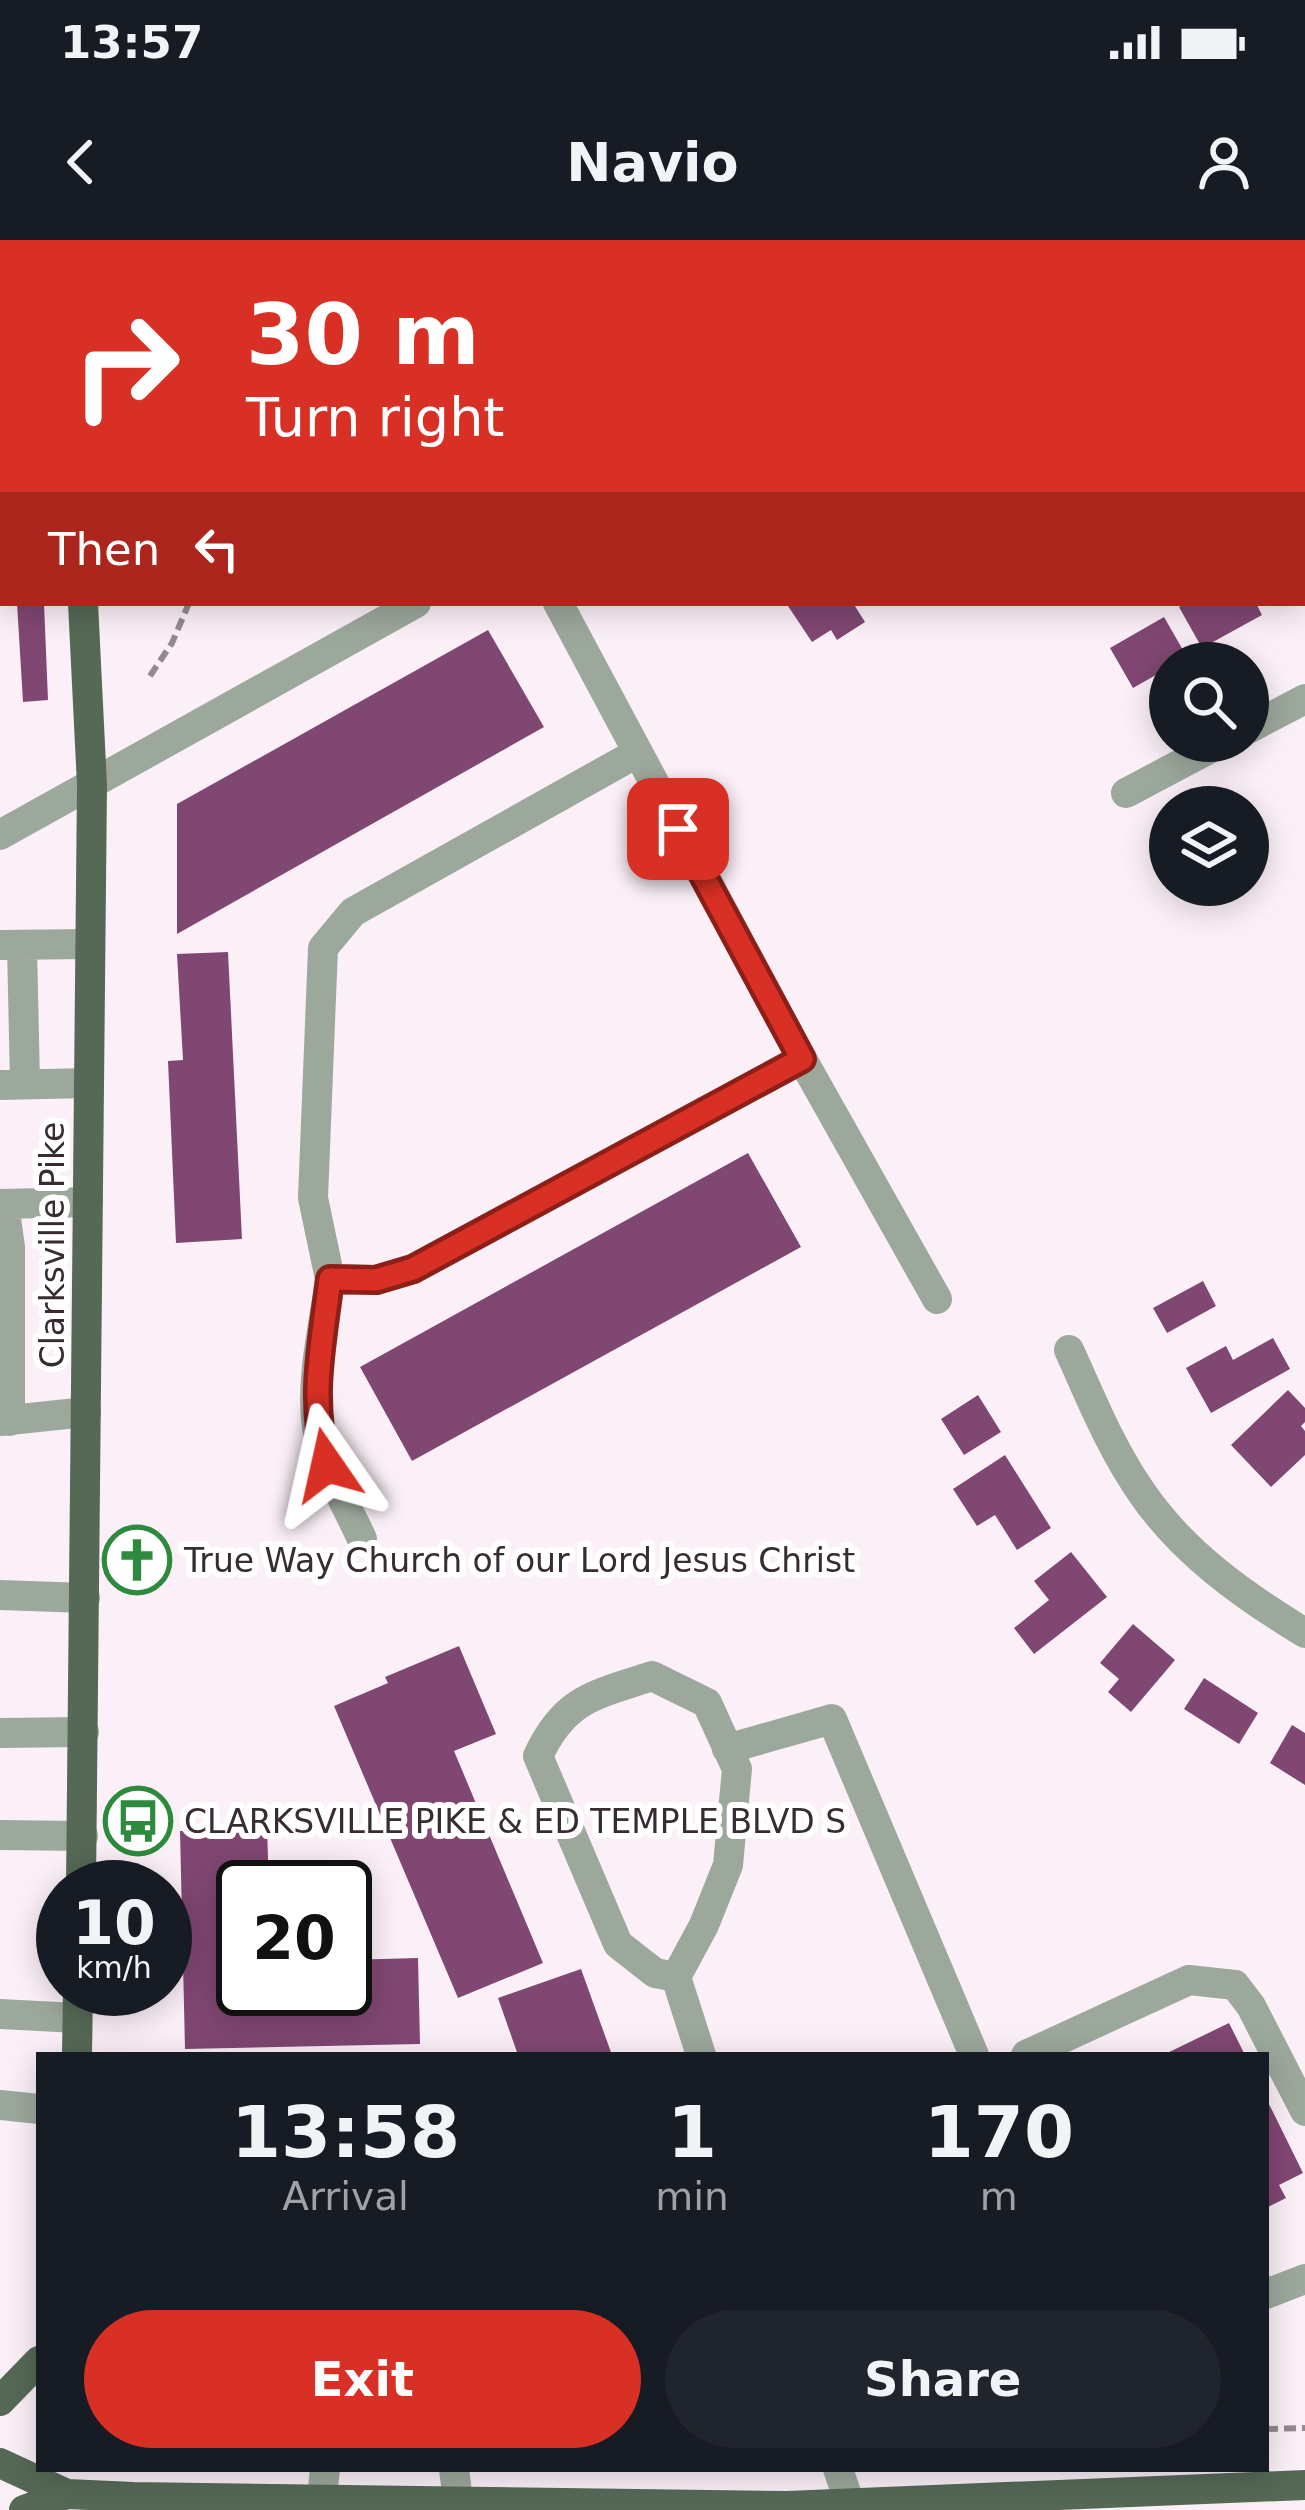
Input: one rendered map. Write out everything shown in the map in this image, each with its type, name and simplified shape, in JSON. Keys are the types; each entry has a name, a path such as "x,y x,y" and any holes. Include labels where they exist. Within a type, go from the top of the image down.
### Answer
{"main road":[{"name":"Clarksville Pike","path":"82,1860 92,785 83,606"},
{"path":"77,2016 77,2052"},
{"path":"0,2401 36,2364"},
{"path":"0,2464 67,2491 448,2495 523,2506 787,2508 1305,2486"},
{"path":"24,2510 67,2491"}],"street":[{"path":"0,835 411,606"},
{"path":"561,606 802,1059 937,1299"},
{"path":"1269,717 1305,698"},
{"path":"362,1539 327,1465 317,1427 316,1391 330,1279 314,1198 323,948 353,912 637,753"},
{"path":"1126,793 1184,762"},
{"path":"89,1083 12,1084 11,945 91,944"},
{"path":"330,1279 376,1280 413,1269 802,1059"},
{"path":"86,1412 5,1421 10,1247 2,1204 88,1202"},
{"path":"1069,1350 1104,1428 1142,1494 1192,1550 1246,1597 1305,1634"},
{"path":"0,1595 85,1598"},
{"path":"676,1977 655,1973 618,1944 538,1756 553,1724 590,1696 652,1676 707,1703 736,1769 728,1865 676,1977 700,2052"},
{"path":"727,1749 832,1719 973,2052"},
{"path":"0,1733 84,1732"},
{"path":"0,1834 83,1836"},
{"path":"1033,2052 1189,1980 1235,1985 1251,2006 1305,2111"},
{"path":"0,2014 36,2009"},
{"path":"0,2105 36,2109"},
{"path":"1269,2293 1305,2278"},
{"path":"839,2472 850,2504"}],"path":[{"path":"151,676 188,606"},
{"path":"1269,2429 1305,2428"}],"building":[{"path":"17,606 44,606 48,700 23,702"},
{"path":"788,606 855,606 865,622 837,640 831,630 812,642"},
{"path":"1258,606 1262,615 1213,642 1199,642 1179,607"},
{"path":"1164,617 1178,642 1149,642 1149,679 1133,688 1110,648"},
{"path":"488,630 544,727 177,934 177,804"},
{"path":"228,952 242,1239 176,1243 168,1061 183,1060 177,954"},
{"path":"748,1153 801,1247 412,1461 360,1367"},
{"path":"1203,1281 1216,1306 1167,1333 1153,1308"},
{"path":"1273,1338 1290,1369 1211,1413 1186,1368 1226,1346 1233,1360"},
{"path":"1288,1390 1305,1408 1301,1426 1305,1455 1271,1487 1231,1445"},
{"path":"978,1395 1001,1432 964,1455 941,1419"},
{"path":"1005,1455 1051,1528 1017,1550 995,1515 977,1526 953,1489"},
{"path":"1071,1552 1107,1597 1034,1654 1014,1628 1049,1600 1034,1581"},
{"path":"1133,1624 1175,1660 1131,1712 1108,1692 1119,1679 1100,1663"},
{"path":"459,1646 496,1734 454,1751 543,1963 458,1998 334,1706 388,1683 385,1677"},
{"path":"1204,1678 1258,1713 1239,1744 1184,1709"},
{"path":"1292,1725 1305,1733 1305,1785 1270,1763"},
{"path":"267,1829 268,1860 216,1860 216,2016 372,2016 372,1959 418,1958 420,2044 185,2049 184,2016 192,2016 192,1860 181,1860 180,1831"},
{"path":"581,1969 611,2052 517,2052 498,1998"},
{"path":"1229,2023 1244,2052 1169,2052"},
{"path":"1269,2104 1303,2173 1279,2185 1286,2198 1269,2206"}],"place":[{"name":"True Way Church of our Lord Jesus Christ","path":"137,1560"},
{"name":"CLARKSVILLE PIKE & ED TEMPLE BLVD S","path":"138,1821"}],"route":[{"path":"327,1465 317,1427 316,1391 330,1279 376,1280 413,1269 802,1059 678,829"}]}
